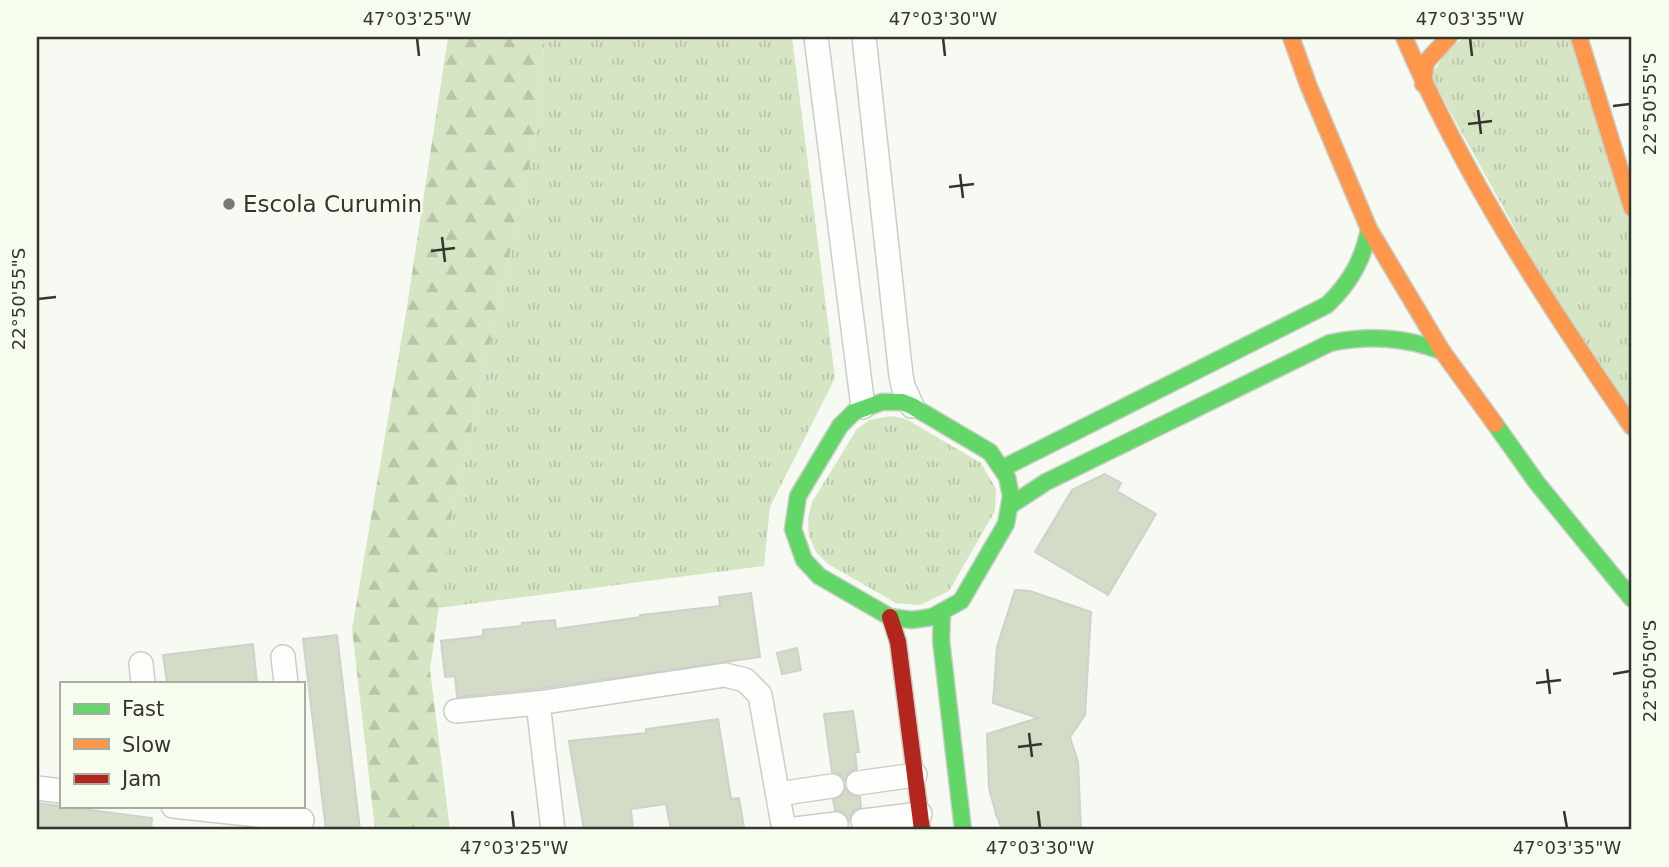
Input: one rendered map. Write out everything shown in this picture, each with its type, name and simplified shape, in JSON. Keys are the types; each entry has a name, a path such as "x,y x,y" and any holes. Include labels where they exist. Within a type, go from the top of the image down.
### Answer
{"street":[{"path":"816,37 863,407"},
{"path":"864,37 901,376 912,406"},
{"path":"1291,37 1309,87 1369,229 1442,351 1537,484 1632,599"},
{"path":"1404,37 1423,84 1478,187 1544,298 1632,427"},
{"path":"1423,84 1426,62 1449,37"},
{"path":"1578,37 1632,208"},
{"path":"1003,468 1327,305 1352,279 1366,247 1369,229"},
{"path":"1011,505 1046,482 1330,343 1352,337 1399,337 1442,351"},
{"path":"892,402 912,406 990,452 1003,468 1010,486 1011,505 1006,524 961,601 942,613 923,620 890,617 819,576 798,550 793,529 798,496 840,426 854,412 872,404 892,402"},
{"path":"942,613 941,640 963,830"},
{"path":"863,821 921,822 898,642 890,617"},
{"path":"283,657 286,682"},
{"path":"456,711 538,703 725,675 745,680 760,695 785,830 836,824"},
{"path":"538,703 553,830"},
{"path":"858,783 915,775"},
{"path":"778,794 832,786"},
{"path":"37,788 60,791"},
{"path":"193,808 302,819"}],"green space":[{"path":"448,37 545,37 536,135 452,514 430,670 450,830 375,830 352,629 406,313"},
{"path":"545,37 792,37 835,378 770,507 764,566 438,608 452,514 536,135"},
{"path":"1466,37 1572,37 1618,179 1632,232 1632,414 1555,301 1431,77 1448,48"},
{"path":"891,416 906,419 981,463 996,489 995,511 949,591 920,605 896,603 828,564 816,552 809,536 808,519 812,502 857,429 869,420"}],"building":[{"path":"1105,474 1121,483 1117,491 1156,514 1108,595 1035,552 1072,490"},
{"path":"1015,590 1030,591 1091,612 1085,715 1070,737 1078,762 1081,830 1002,830 996,814 989,788 987,734 1038,718 993,703 997,647"},
{"path":"751,593 760,657 536,689 457,697 455,676 445,677 441,641 483,636 483,630 522,626 522,623 555,620 556,629 641,617 640,615 720,606 719,597"},
{"path":"337,635 360,830 326,830 303,639"},
{"path":"253,644 257,682 167,682 163,655"},
{"path":"797,648 801,670 782,674 777,653"},
{"path":"853,711 859,752 855,752 857,769 849,772 845,781 838,773 832,772 824,714"},
{"path":"718,719 731,799 739,798 744,827 726,830 671,830 666,804 631,809 633,830 584,830 569,741 646,733 646,729"},
{"path":"845,788 852,796 860,797 861,807 854,810 849,821 842,811 835,810 833,800 841,796"},
{"path":"37,803 152,818 151,830 37,830"}],"traffic: fast":[{"path":"1003,468 1327,305 1354,270 1369,229"},
{"path":"1011,505 1046,482 1330,343 1386,339 1442,351"},
{"path":"882,402 902,402 912,406 990,452 1007,477 1011,496 1006,524 961,601 932,617 912,620 890,617 819,576 804,560 793,529 798,496 840,426 854,412 882,402"},
{"path":"1495,424 1537,483 1632,599"},
{"path":"942,613 941,640 963,830"}],"traffic: slow":[{"path":"1291,37 1309,87 1369,229 1442,351 1495,424"},
{"path":"1404,37 1427,89 1508,238 1632,427"},
{"path":"1423,84 1426,62 1449,37"},
{"path":"1579,37 1632,208"}],"traffic: jam":[{"path":"890,617 898,642 922,830"}],"place":[{"name":"Escola Curumin","path":"229,204"}]}
